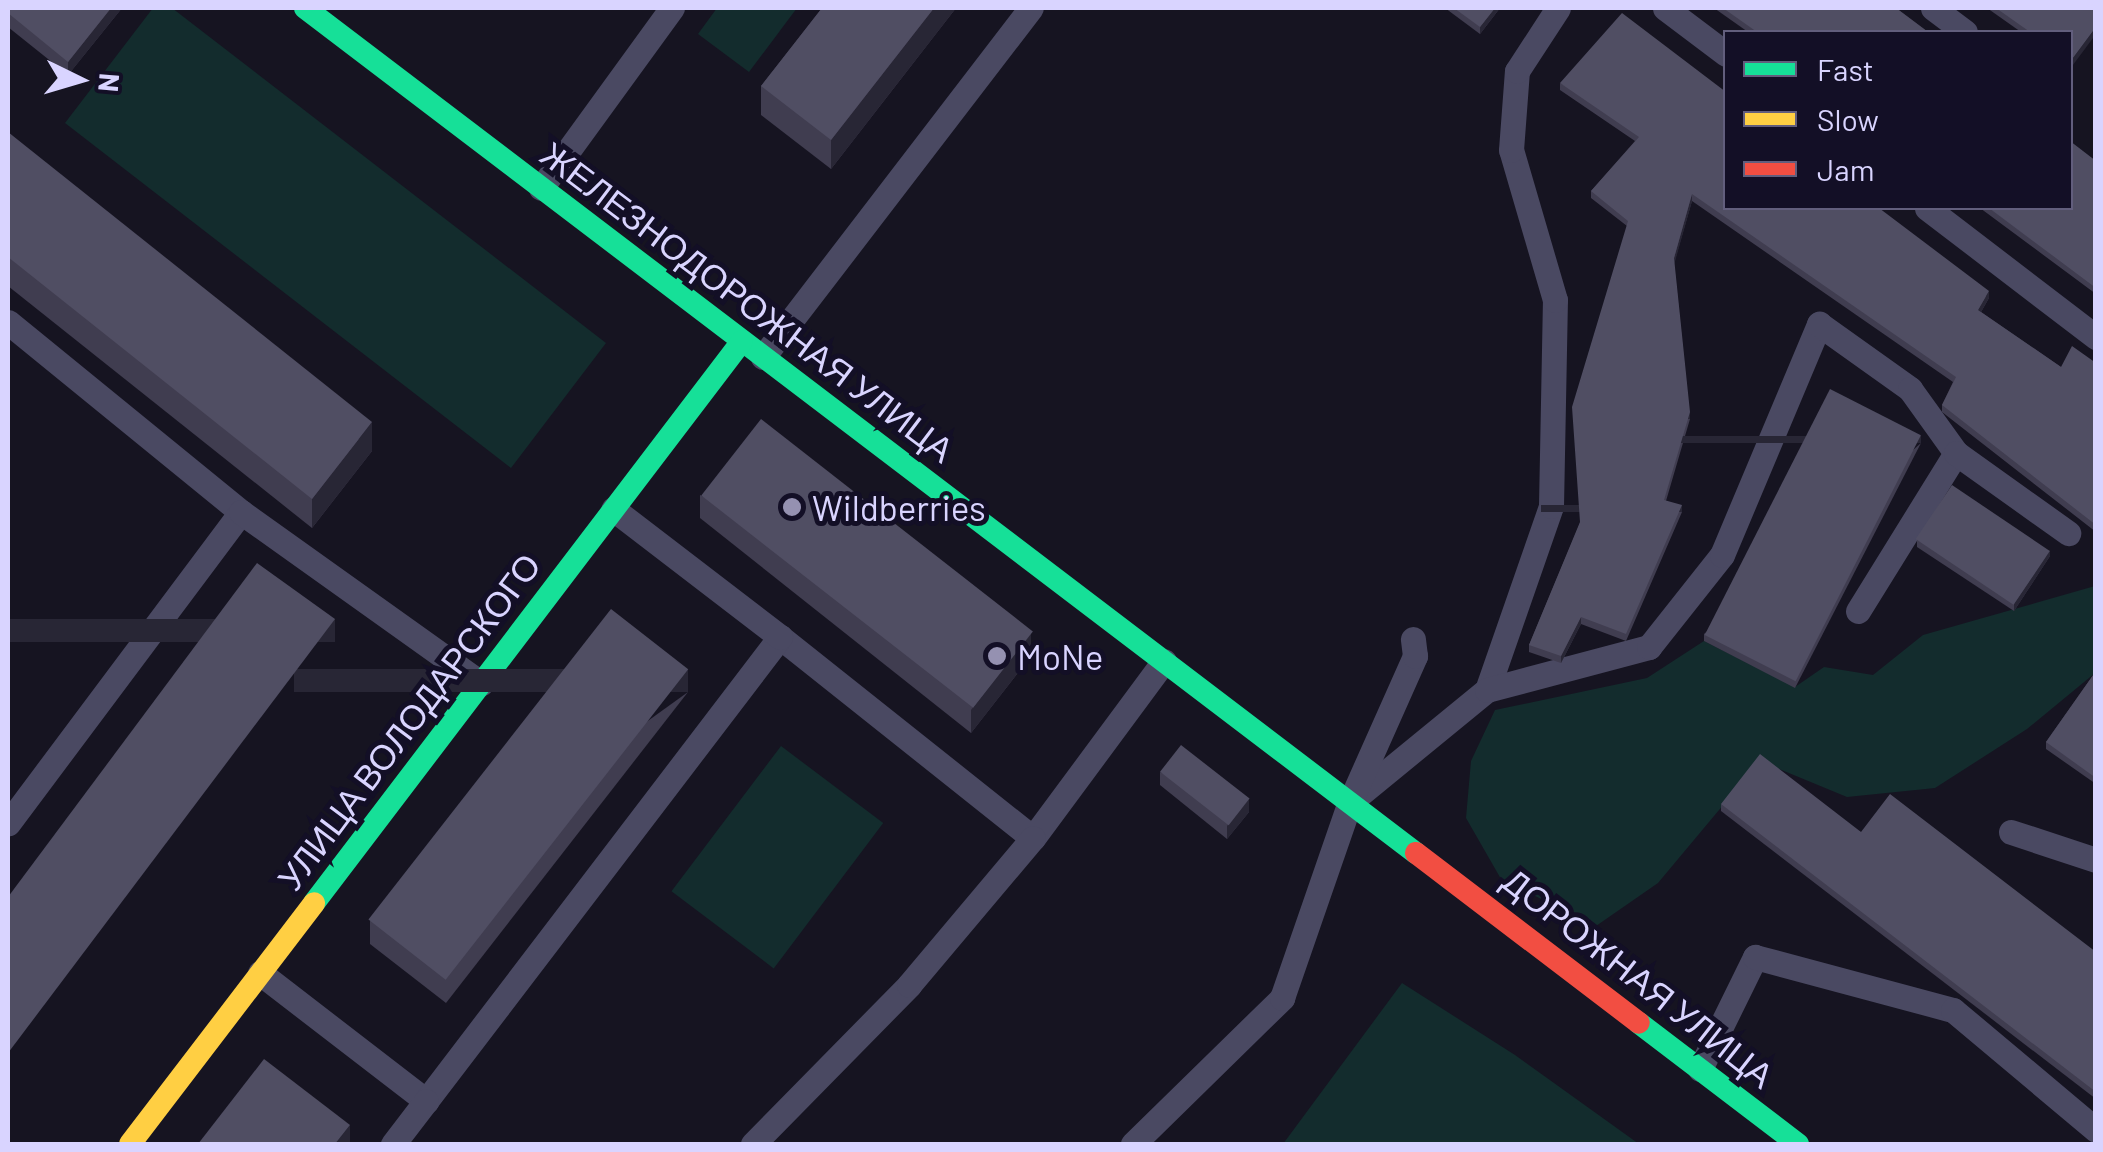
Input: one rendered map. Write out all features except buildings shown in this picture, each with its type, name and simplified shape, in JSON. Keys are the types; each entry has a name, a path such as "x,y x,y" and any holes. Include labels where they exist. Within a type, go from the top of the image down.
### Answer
{"main road":[{"name":"ЖЕЛЕЗНОДОРОЖНАЯ УЛИЦА","path":"305,8 1437,866"},
{"name":"УЛИЦА ВОЛОДАРСКОГО","path":"130,1144 742,341"},
{"name":"ДОРОЖНАЯ УЛИЦА","path":"1437,866 1798,1144"}],"lane":[{"path":"541,188 672,8"},
{"path":"763,357 1031,8"},
{"path":"1488,690 1551,506 1556,300 1511,150 1517,71 1558,8"},
{"path":"1665,8 1723,52"},
{"path":"1933,8 1963,30"},
{"path":"1930,210 2096,337"},
{"path":"8,322 240,512 481,683"},
{"path":"1350,802 1488,690 1649,647 1722,556 1819,324 1910,389 1956,454 2068,533"},
{"path":"1858,610 1956,454"},
{"path":"614,510 780,636 1033,838"},
{"path":"8,822 240,512"},
{"path":"393,1144 780,636"},
{"path":"1133,1144 1282,998 1350,802 1415,656 1413,639"},
{"path":"753,1144 909,985 1033,838 1164,661"},
{"path":"2011,832 2096,860"},
{"path":"1700,1068 1754,957 1953,1010 2096,1130"},
{"path":"260,973 426,1101"}],"green space":[{"path":"153,8 172,8 606,343 511,468 65,123"},
{"path":"717,8 797,8 749,72 698,34"},
{"path":"2095,586 2095,673 2027,729 1935,788 1847,797 1760,761 1658,883 1596,926 1501,879 1466,818 1471,761 1495,710 1647,678 1704,641 1795,687 1824,667 1873,675 1923,635"},
{"path":"781,746 883,823 774,968 671,891"},
{"path":"1402,983 1515,1055 1639,1144 1283,1144"}],"traffic: fast":[{"path":"305,8 1416,853"},
{"path":"314,903 742,341"},
{"path":"1639,1023 1798,1144"}],"traffic: slow":[{"path":"130,1144 314,903"}],"traffic: jam":[{"path":"1416,853 1639,1023"}],"place":[{"name":"Wildberries","path":"792,507"},
{"name":"MoNe","path":"997,656"}]}
